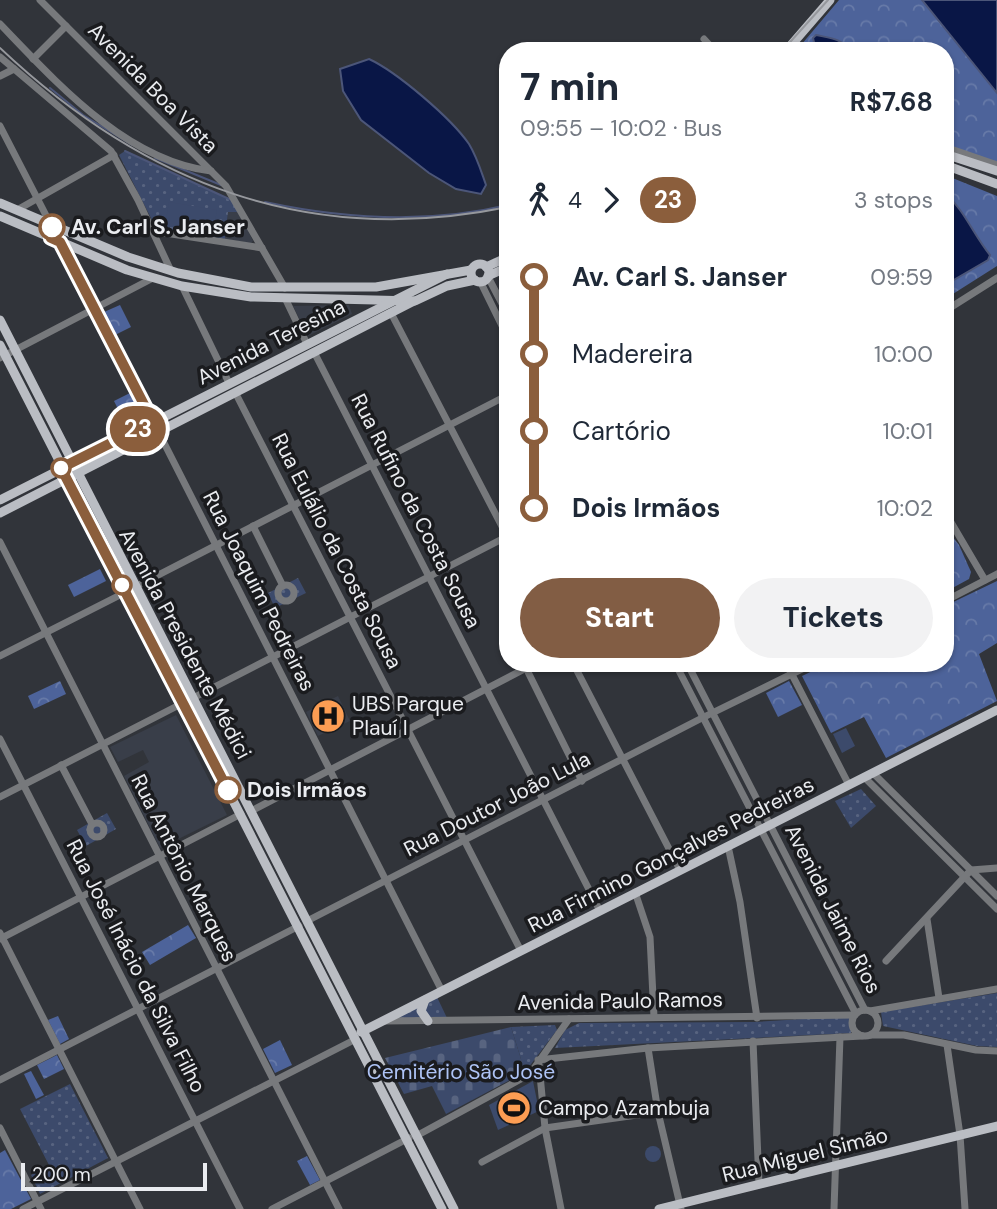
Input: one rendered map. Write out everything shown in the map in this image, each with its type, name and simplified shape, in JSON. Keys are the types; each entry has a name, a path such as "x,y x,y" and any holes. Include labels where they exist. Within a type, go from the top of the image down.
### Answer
{"main road":[{"path":"794,42 830,0"},
{"path":"954,156 997,171"},
{"path":"954,168 997,184"},
{"path":"1,204 52,227 171,271 251,286 285,289 376,287 447,274 481,275 499,270"},
{"path":"0,216 153,278 182,286 286,300 415,300"},
{"path":"481,275 499,263"},
{"name":"Avenida Teresina","path":"0,500 447,274"},
{"name":"Avenida Teresina","path":"0,513 415,300 481,275"},
{"path":"327,289 327,300"},
{"name":"Avenida Presidente Médici","path":"0,320 108,534 183,703 241,814 303,923"},
{"name":"Avenida Presidente Médici","path":"0,345 2,356 98,538 131,589 229,766 359,1035 436,1182 454,1209"},
{"path":"280,358 285,367"},
{"path":"200,398 205,408"},
{"path":"98,538 108,534"},
{"name":"Rua Firmino Gonçalves Pedreiras","path":"359,1035 635,892 997,710"},
{"path":"218,771 229,766"},
{"path":"425,1000 421,1011 428,1021"},
{"name":"Rua Miguel Simão","path":"659,1209 680,1207 835,1164 997,1126"},
{"name":"Avenida Presidente Médici","path":"436,1182 443,1209"}],"street":[{"name":"Avenida Boa Vista","path":"40,0 212,171"},
{"path":"0,24 85,109 118,132 174,163 212,171 233,195 285,289"},
{"path":"33,59 66,26"},
{"path":"704,39 707,42"},
{"path":"0,57 114,155 171,271"},
{"path":"0,76 14,69"},
{"path":"0,126 52,227 55,240 153,422"},
{"path":"954,150 997,165"},
{"path":"17,210 114,155"},
{"path":"152,231 262,248"},
{"path":"481,275 499,302"},
{"path":"481,275 499,317"},
{"path":"2,356 153,278"},
{"path":"954,305 997,278"},
{"path":"182,286 229,383"},
{"path":"286,300 307,344"},
{"path":"391,313 452,425 499,521"},
{"name":"Rua Rufino da Costa Sousa","path":"314,352 600,911"},
{"name":"Rua Eulálio da Costa Sousa","path":"236,392 522,951"},
{"path":"0,656 499,400"},
{"name":"Rua Joaquim Pedreiras","path":"159,431 442,991"},
{"path":"253,526 283,586"},
{"path":"954,527 985,580"},
{"path":"193,698 499,541"},
{"name":"Rua Antônio Marques","path":"0,542 339,1209"},
{"path":"954,596 997,574"},
{"path":"251,811 518,672"},
{"path":"528,672 582,781"},
{"path":"578,672 680,870"},
{"name":"Avenida Jaime Rios","path":"679,672 855,1015"},
{"name":"Avenida Jaime Rios","path":"691,672 868,1010"},
{"path":"702,718 791,673 849,785"},
{"path":"0,797 183,703"},
{"name":"Rua Doutor João Lula","path":"0,1080 702,718"},
{"name":"Rua José Inácio da Silva Filho","path":"0,739 240,1209"},
{"path":"61,765 92,824"},
{"path":"730,772 741,768"},
{"path":"869,775 932,829 997,909"},
{"path":"869,775 924,837 997,896"},
{"path":"140,1209 1,936 241,814"},
{"path":"924,837 932,829"},
{"path":"728,846 737,883 757,1018"},
{"path":"886,961 968,873 997,868"},
{"path":"791,889 801,884"},
{"path":"635,892 650,937 654,1017"},
{"path":"927,919 939,998"},
{"path":"823,949 832,944"},
{"path":"997,989 868,1010 855,1015 853,1028 866,1036 904,1034 947,1045 997,1051"},
{"path":"866,1036 879,1023 876,1016 868,1010"},
{"name":"Avenida Paulo Ramos","path":"385,1021 855,1015"},
{"path":"272,1209 530,1074 569,1019"},
{"name":"Rua Firmino Gonçalves Pedreiras","path":"23,1209 39,1205 116,1161 275,1081 359,1035"},
{"name":"Avenida Paulo Ramos","path":"549,1045 554,1054 563,1056 753,1041 866,1036"},
{"path":"834,1209 840,1037"},
{"path":"753,1041 759,1184"},
{"path":"947,1045 960,1135 965,1209"},
{"path":"648,1048 658,1112 680,1207"},
{"path":"538,1060 563,1056"},
{"path":"538,1060 545,1128 561,1209"},
{"path":"482,1162 545,1128 658,1112"},
{"path":"0,1128 39,1205"}],"shaded area":[{"path":"922,0 997,0 997,93"},
{"path":"816,35 840,42 814,42"},
{"path":"369,59 408,85 461,133 474,154 486,185 481,194 456,189 429,173 361,120 343,91 340,69"},
{"path":"954,203 990,255 988,260 954,280"},
{"path":"228,212 239,212 253,241 251,243 225,239"},
{"path":"349,305 352,314 308,336 293,306"},
{"name":"UBS Parque PIauí I","path":"338,696 350,721 318,736 306,712"},
{"path":"176,715 227,815 160,848 124,776 149,762 143,750 118,762 110,747"}],"green space":[{"path":"839,0 922,0 997,93 997,165 954,150 954,42 804,42"},
{"path":"125,151 234,201 239,212 228,212 225,239 156,228 119,155"},
{"path":"954,179 997,196 997,266 954,293 954,280 987,260 990,255 954,203"},
{"path":"169,202 217,210 213,234 165,226"},
{"path":"120,305 131,327 115,335 104,312"},
{"path":"130,393 142,417 126,425 114,401"},
{"path":"954,539 971,572 969,579 954,587"},
{"path":"100,569 106,581 74,597 68,585"},
{"path":"298,578 306,593 275,608 268,593"},
{"path":"997,581 997,643 979,654 997,701 886,758 864,717 831,733 802,676 810,672 954,672 954,602"},
{"path":"60,681 66,694 34,709 28,696"},
{"path":"789,681 802,705 778,717 766,693"},
{"path":"846,728 855,746 842,753 833,734"},
{"path":"861,789 876,806 851,828 835,801"},
{"path":"107,813 116,829 86,846 77,830"},
{"path":"188,925 196,938 150,965 142,952"},
{"path":"997,993 997,1047 977,1046 883,1026 881,1012"},
{"path":"437,997 447,1018 395,1018"},
{"path":"58,1016 69,1039 60,1044 48,1020"},
{"path":"851,1016 851,1033 555,1048 565,1030 579,1023 754,1022"},
{"path":"555,1025 557,1030 525,1072 511,1027"},
{"name":"Cemitério São José","path":"511,1027 525,1072 446,1114 432,1086 404,1094 385,1058"},
{"path":"280,1040 292,1065 275,1073 263,1049"},
{"path":"57,1055 64,1069 44,1079 37,1065"},
{"path":"31,1071 44,1095 36,1099 24,1074"},
{"name":"Campo Azambuja","path":"533,1081 539,1111 498,1130 489,1105"},
{"path":"70,1084 108,1158 40,1194 31,1175 49,1165 20,1109"},
{"path":"653,1146 661,1154 653,1162 645,1154"},
{"path":"5,1150 31,1199 11,1209 0,1209 0,1153"},
{"path":"307,1156 320,1180 310,1185 297,1161"}],"waterway":[{"path":"50,88 83,115 132,145"},
{"path":"125,151 229,199"},
{"path":"155,158 221,185"},
{"path":"265,202 325,212 386,217 447,215 499,207"}],"railway":[{"path":"790,42 828,0"},
{"path":"0,48 55,96 112,136 172,169 233,194 298,211 365,219 435,218 499,208"}],"bus line":[{"name":"23","path":"52,227 51,238 60,242 153,422 61,468 228,790"}],"place":[{"name":"Av. Carl S. Janser","path":"52,227"},
{"name":"UBS Parque PIauí I","path":"328,716"},
{"name":"Dois Irmãos","path":"228,790"},
{"name":"Campo Azambuja","path":"514,1108"}]}
